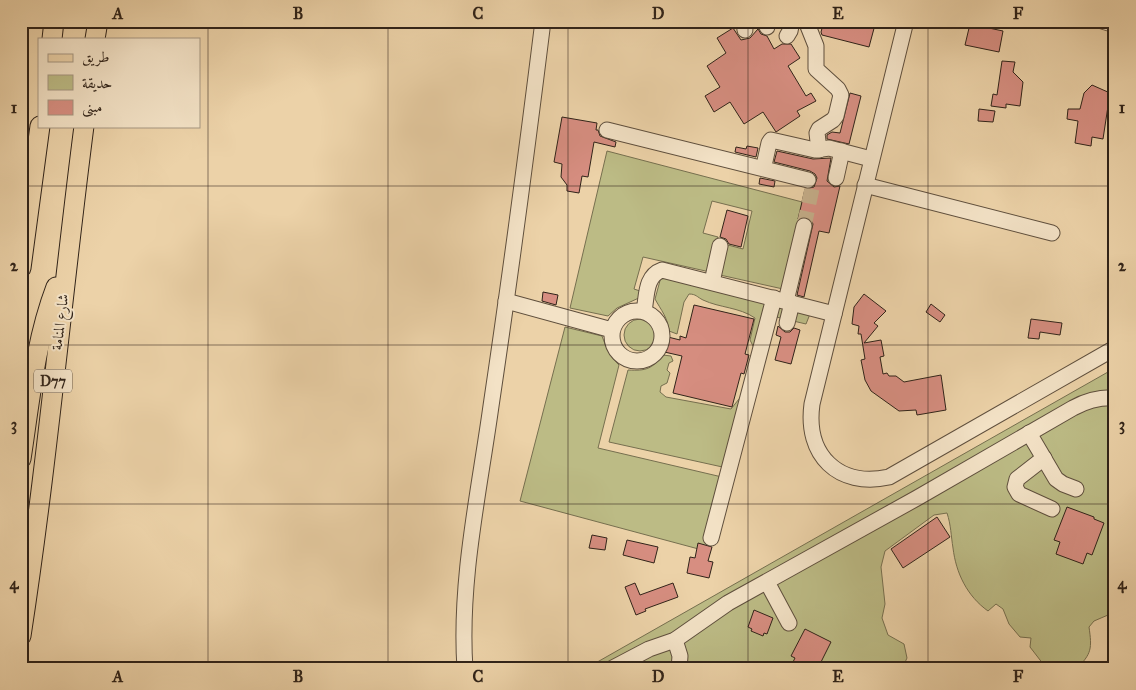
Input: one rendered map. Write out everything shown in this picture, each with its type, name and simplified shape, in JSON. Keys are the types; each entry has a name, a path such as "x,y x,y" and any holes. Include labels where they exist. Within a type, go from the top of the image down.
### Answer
{"main road":[{"path":"52,38 54,21"},
{"path":"95,38 98,21"},
{"path":"21,268 24,224 40,128"},
{"name":"شارع المنامة","path":"21,636 31,574 67,256 84,128"},
{"path":"21,459 44,321 67,256"}],"street":[{"path":"465,669 464,620 469,559 543,21"},
{"path":"787,36 792,21"},
{"path":"806,21 816,46 816,69 838,89 841,95 836,116 819,129 817,133 819,150"},
{"path":"1102,21 1115,25"},
{"path":"905,22 812,404 810,418 811,433 824,459 847,476 861,480 889,477 1115,348"},
{"path":"607,130 808,180"},
{"path":"765,161 771,140 819,150 829,148 871,159"},
{"path":"836,178 842,152"},
{"path":"865,185 1052,233"},
{"path":"712,538 784,301 804,226"},
{"path":"712,282 720,246"},
{"path":"644,311 650,278 655,272 662,270 834,314"},
{"path":"506,301 612,330"},
{"path":"784,301 787,323"},
{"path":"630,311 644,311 656,319 662,332 661,346 652,357 639,362 625,358 616,350 612,330 619,318 624,314 630,311"},
{"path":"611,669 649,649 670,642 714,611 1084,402 1115,398"},
{"path":"1029,433 1059,482 1076,489"},
{"path":"1044,458 1017,479 1015,487 1019,494 1052,510"},
{"path":"767,582 789,623"},
{"path":"670,642 680,656 678,669"}],"green space":[{"path":"607,151 806,203 783,289 720,275 728,245 743,249 752,211 712,201 703,233 718,237 710,272 643,257 634,289 643,292 641,297 617,308 608,316 570,308"},
{"path":"661,277 812,309 806,324 768,315 758,356 750,340 755,318 743,312 709,303 693,295 689,294 684,302 677,334 669,331 666,318 655,299"},
{"path":"640,319 652,323 656,335 652,347 640,351 628,347 624,335 628,323"},
{"path":"565,327 602,336 611,355 619,365 598,448 722,477 706,551 520,501"},
{"path":"663,355 671,356 673,361 669,363 667,370 670,373 667,383 661,386 660,392 666,397 731,409 747,389 727,468 609,442 628,370 648,368"},
{"path":"1115,368 1115,612 1094,621 1089,627 1090,650 1076,669 1047,669 1030,647 1031,638 1020,637 1009,624 1003,609 996,604 988,611 968,591 957,566 947,513 934,515 885,551 881,567 885,604 882,618 888,635 904,644 907,658 902,669 585,669"}],"building":[{"path":"824,21 876,21 869,47 822,35"},
{"path":"970,24 1003,31 999,52 965,45"},
{"path":"733,28 741,40 750,38 758,29 761,34 767,36 774,49 782,44 791,44 800,58 788,66 806,96 811,93 816,101 797,111 800,116 776,132 763,112 744,124 730,102 714,112 705,96 720,87 707,66 726,53 717,38"},
{"path":"1002,61 1015,62 1013,72 1023,82 1020,106 1006,104 1006,108 991,106 993,94 997,95"},
{"path":"1092,85 1110,93 1103,139 1092,137 1091,146 1075,143 1078,121 1067,119 1068,109 1080,109 1084,93"},
{"path":"850,93 861,96 849,144 827,139 827,135 832,132 840,133"},
{"path":"979,109 995,111 993,122 978,121"},
{"path":"562,117 597,123 596,130 598,130 600,136 616,142 615,147 594,142 588,177 582,176 579,193 567,191 567,185 561,177 562,164 554,162"},
{"path":"747,146 758,148 756,157 735,152 736,147 746,149"},
{"path":"777,151 813,159 831,158 827,181 834,187 840,186 829,233 819,231 804,297 797,295 813,224 807,217 798,219 805,189 814,187 817,178 810,171 774,162"},
{"path":"760,178 775,181 774,187 759,184"},
{"path":"727,210 748,216 741,247 729,244 726,239 720,237"},
{"path":"543,292 558,295 556,305 542,301"},
{"path":"864,294 886,311 874,323 878,326 864,343 881,340 884,356 880,357 883,374 887,373 889,376 896,376 904,382 941,375 946,410 917,415 916,410 899,411 871,391 865,380 861,360 865,359 861,334 858,334 859,326 852,324 854,307"},
{"path":"931,304 945,315 940,322 926,312"},
{"path":"694,305 754,319 745,354 749,355 744,374 741,373 732,407 673,393 682,356 660,351 664,336 680,340 680,336 686,338"},
{"path":"1031,319 1062,323 1060,335 1040,332 1039,339 1028,338"},
{"path":"778,326 785,332 790,332 794,328 800,330 791,364 775,360 781,337 776,335"},
{"path":"1067,507 1094,517 1094,519 1104,523 1092,555 1087,553 1083,564 1056,554 1060,542 1054,540"},
{"path":"937,517 950,537 903,568 891,549"},
{"path":"592,535 607,538 605,550 589,548"},
{"path":"627,540 658,547 654,563 623,555"},
{"path":"698,543 712,547 708,561 713,562 709,578 687,573 690,557 695,558"},
{"path":"635,583 640,595 673,583 678,597 645,609 646,611 636,615 625,587"},
{"path":"754,610 773,618 767,634 764,633 763,636 751,631 752,629 748,627"},
{"path":"805,629 831,642 818,668 813,665 811,669 800,669 792,664 795,658 791,656"}],"tunnel":[{"path":"804,226 813,184 808,180"}]}
